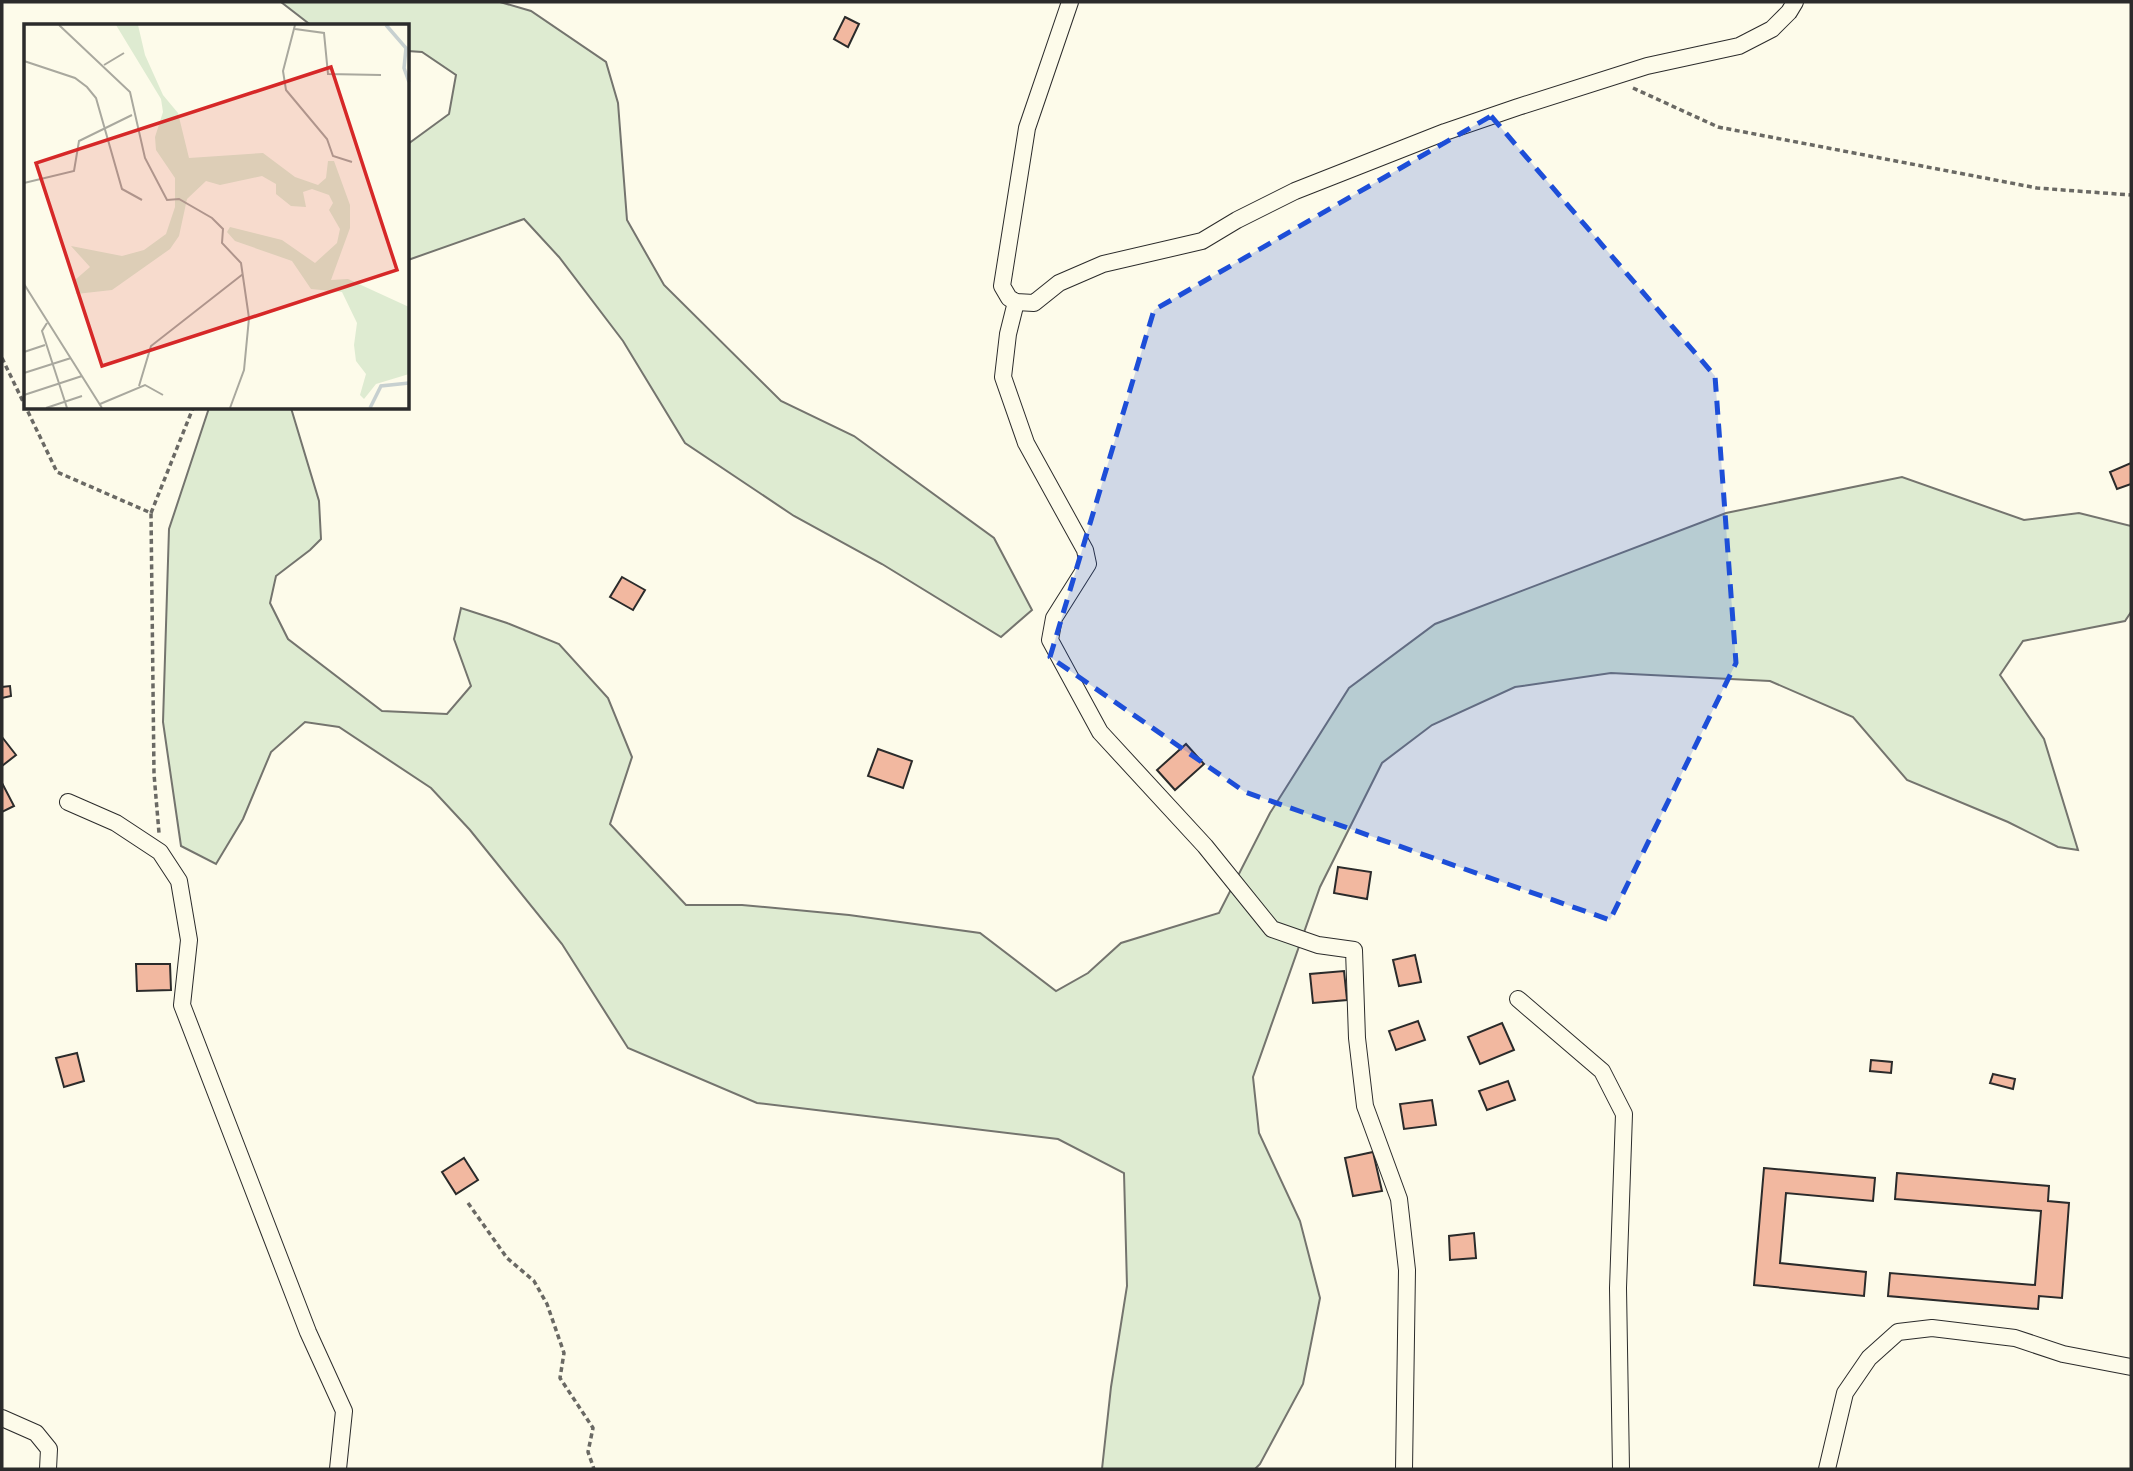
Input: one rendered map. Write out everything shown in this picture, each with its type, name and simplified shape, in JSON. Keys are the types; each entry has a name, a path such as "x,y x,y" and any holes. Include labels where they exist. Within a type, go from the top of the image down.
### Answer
{"street":[{"path":"1070,2 1027,128 1002,286 1009,298 1016,302 1034,303 1059,283 1103,264 1202,241 1260,208 1445,132 1647,66 1739,46 1772,29 1795,2"},
{"path":"1016,302 1008,334 1003,377 1026,443 1085,550 1088,564 1054,618 1050,640 1100,732 1205,846 1272,929 1318,945 1354,950 1357,1038 1365,1106 1399,1199 1406,1270 1404,1469"},
{"path":"68,802 116,823 160,852 179,881 189,940 182,1005 308,1332 344,1411 338,1469"},
{"path":"1518,999 1602,1072 1625,1114 1618,1288 1621,1469"},
{"path":"1827,1469 1845,1393 1869,1358 1898,1332 1931,1328 2015,1338 2063,1353 2131,1367"},
{"path":"2,1418 36,1433 49,1449 48,1469"}],"path":[{"path":"1610,78 1718,127 2036,188 2131,195"},
{"path":"2,358 24,404"},
{"path":"27,410 57,472 150,513"},
{"path":"160,852 154,774 150,513 191,410"},
{"path":"468,1203 507,1258 534,1281 547,1304 565,1353 560,1378 593,1428 588,1452 594,1469"}],"highlighted area":[{"path":"1491,116 1715,376 1736,663 1610,920 1245,792 1050,657 1154,310"}],"green space":[{"path":"281,2 500,2 531,11 606,62 618,103 627,220 664,285 781,401 854,436 994,538 1032,610 1001,637 882,564 794,516 685,443 623,341 559,257 524,219 410,259 410,143 449,114 456,75 422,52 410,51 410,24 309,24"},
{"path":"208,410 292,410 319,501 321,539 276,576 270,603 288,639 382,711 447,714 471,686 454,639 461,608 559,644 608,698 632,757 610,824 686,905 742,905 849,915 980,933 1056,991 1088,973 1121,943 1219,913 1270,813 1349,688 1435,624 1726,513 1902,477 2024,520 2079,513 2131,526 2131,612 2125,621 2023,641 2000,675 2044,739 2078,850 2058,847 2008,822 1907,780 1853,717 1770,681 1611,673 1515,687 1432,725 1382,763 1320,887 1253,1077 1259,1133 1300,1221 1320,1298 1303,1384 1255,1469 1102,1469 1111,1387 1127,1286 1124,1173 1058,1139 757,1103 628,1048 562,944 470,830 431,788 339,727 305,722 271,752 243,819 216,864 181,846 163,722 169,529"}],"building":[{"path":"845,17 859,24 848,47 834,39"},
{"path":"2131,463 2131,484 2117,489 2110,472"},
{"path":"622,577 645,590 633,610 610,597"},
{"path":"10,686 11,696 2,698 2,687"},
{"path":"2,737 16,755 2,766"},
{"path":"1186,744 1204,764 1175,790 1157,770"},
{"path":"878,749 912,761 903,788 868,776"},
{"path":"2,783 14,806 2,812"},
{"path":"1338,867 1371,872 1367,899 1334,893"},
{"path":"1415,955 1421,982 1399,986 1393,960"},
{"path":"136,964 170,964 171,990 137,991"},
{"path":"1344,971 1347,1000 1313,1003 1310,974"},
{"path":"1418,1021 1425,1040 1396,1050 1389,1031"},
{"path":"1502,1023 1514,1050 1480,1064 1468,1037"},
{"path":"77,1053 84,1081 64,1087 56,1058"},
{"path":"1871,1060 1892,1062 1891,1073 1870,1071"},
{"path":"1993,1074 2015,1079 2013,1089 1990,1083"},
{"path":"1508,1081 1515,1100 1487,1110 1479,1091"},
{"path":"1432,1100 1436,1125 1404,1129 1400,1104"},
{"path":"1373,1152 1382,1191 1353,1196 1345,1158"},
{"path":"464,1158 478,1180 456,1194 442,1172"},
{"path":"1764,1168 1875,1178 1873,1201 1786,1193 1780,1263 1866,1272 1864,1296 1754,1285"},
{"path":"1897,1173 2049,1186 2048,1201 2069,1203 2062,1298 2039,1296 2038,1309 1888,1296 1890,1273 2035,1285 2041,1211 1895,1199"},
{"path":"1474,1233 1476,1258 1450,1260 1449,1236"}]}
